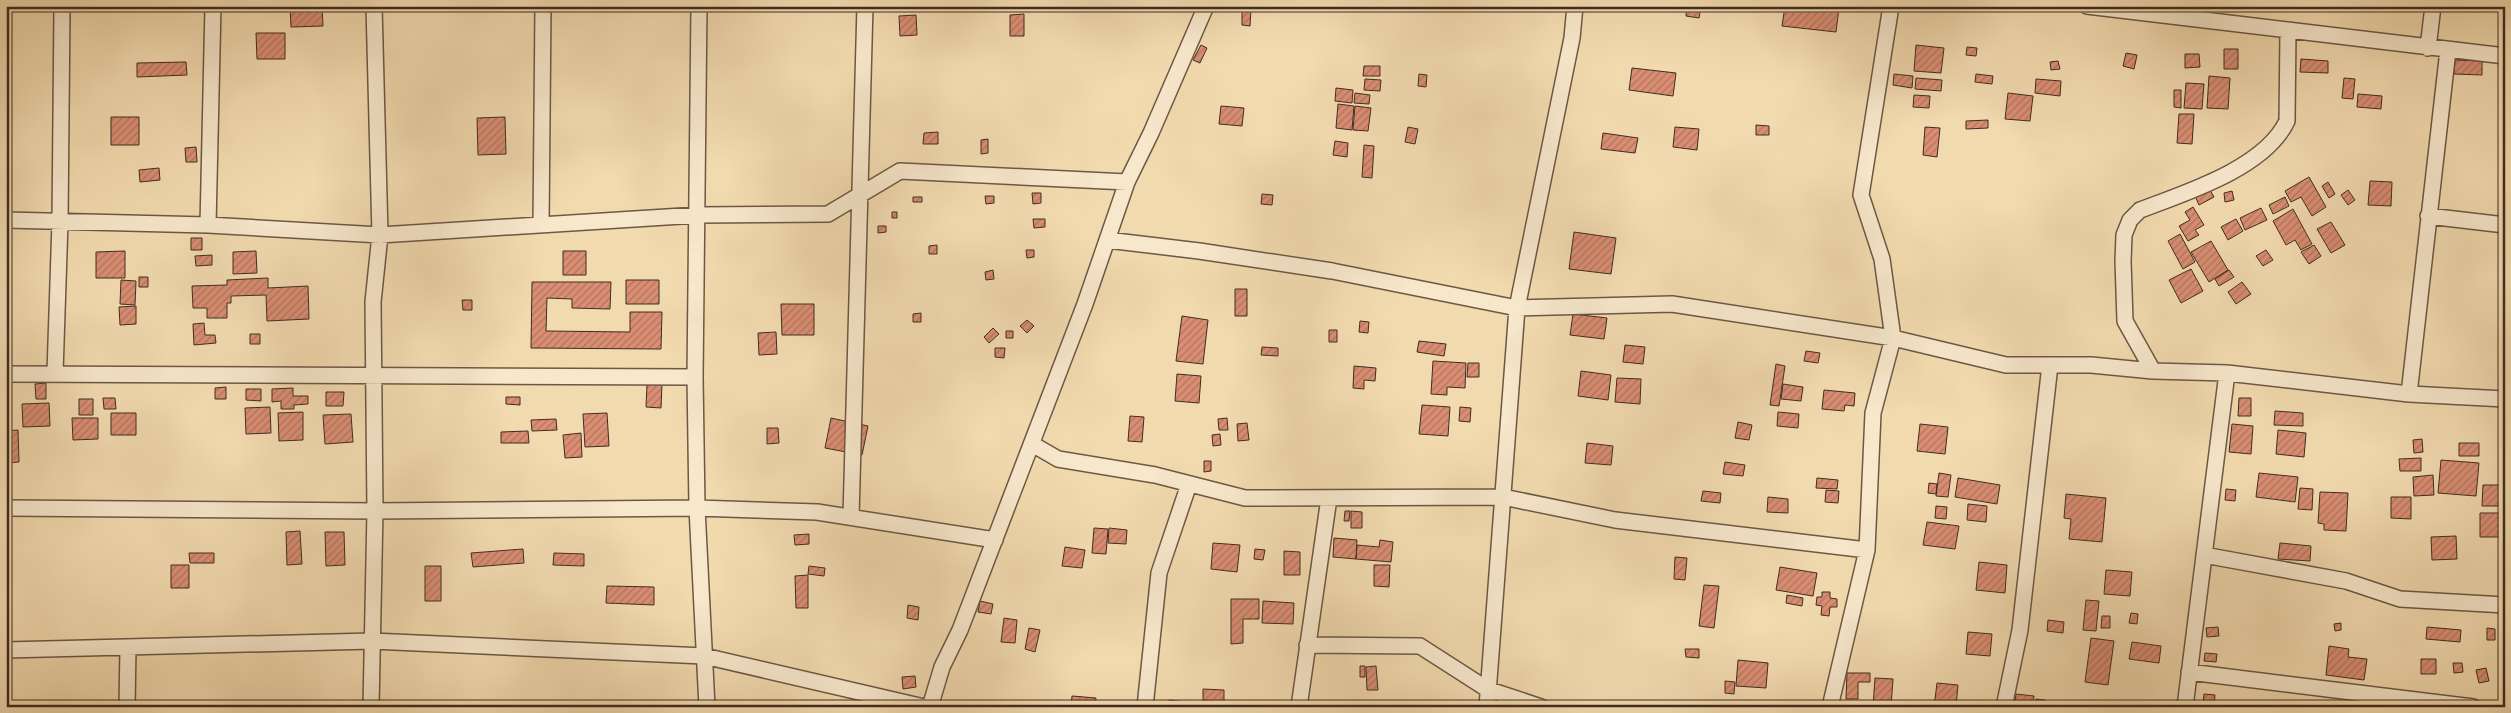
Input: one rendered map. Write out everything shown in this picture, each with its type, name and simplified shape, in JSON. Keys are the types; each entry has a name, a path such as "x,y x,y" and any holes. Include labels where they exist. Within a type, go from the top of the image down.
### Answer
{"street":[{"path":"55,373 60,222 62,6"},
{"path":"208,225 213,6"},
{"path":"371,707 375,511 373,302 380,235 374,6"},
{"path":"541,225 542,6"},
{"path":"699,6 695,377 697,508 707,707"},
{"path":"851,517 865,6"},
{"path":"930,707 942,667 960,630 1032,444 1127,182 1151,133 1206,6"},
{"path":"1487,707 1517,308 1572,38 1575,6"},
{"path":"1830,707 1867,550 1873,414 1894,338 1882,259 1861,196 1891,6"},
{"path":"2087,6 2505,56"},
{"path":"2428,48 2433,6"},
{"path":"2153,371 2126,321 2123,260 2124,235 2130,220 2140,210 2216,181 2259,153 2280,134 2286,121 2288,31"},
{"path":"2409,394 2448,50"},
{"path":"6,220 208,225 380,235 698,215 828,214 900,171 1127,182"},
{"path":"2428,216 2505,225"},
{"path":"1107,240 1199,251 1332,271 1517,308 1672,304 1894,338 2006,365 2091,365 2153,371 2227,373 2409,394 2505,399"},
{"path":"2004,707 2020,630 2050,365"},
{"path":"2185,707 2227,373"},
{"path":"6,374 695,377"},
{"path":"1032,444 1058,459 1155,475 1245,498 1503,496 1615,520 1867,550"},
{"path":"1145,707 1159,573 1189,484"},
{"path":"1299,707 1329,498"},
{"path":"6,508 375,511 697,508 817,512 995,540"},
{"path":"2204,555 2346,581 2400,600 2505,606"},
{"path":"6,650 372,641 704,656 924,707"},
{"path":"1307,645 1420,646 1487,690 1542,707"},
{"path":"127,707 128,647"},
{"path":"2189,672 2473,707"}],"building":[{"path":"290,6 322,6 323,26 291,27"},
{"path":"1687,6 1701,6 1699,18 1686,16"},
{"path":"1785,6 1839,8 1836,32 1782,26"},
{"path":"2391,6 2404,6 2404,10 2391,11"},
{"path":"1242,7 1251,8 1250,26 1242,25"},
{"path":"1024,14 1024,36 1010,36 1010,15"},
{"path":"916,15 917,35 900,36 899,16"},
{"path":"256,33 285,33 285,59 257,59"},
{"path":"1201,45 1207,48 1200,63 1193,60"},
{"path":"1916,45 1944,48 1941,73 1914,71"},
{"path":"1967,47 1977,48 1976,56 1966,55"},
{"path":"2224,49 2238,49 2238,69 2224,69"},
{"path":"2126,53 2137,55 2134,69 2123,66"},
{"path":"2185,54 2199,54 2200,67 2185,68"},
{"path":"2301,59 2328,61 2328,73 2300,72"},
{"path":"2455,60 2482,61 2482,75 2454,74"},
{"path":"2058,61 2060,69 2051,70 2050,62"},
{"path":"186,62 187,75 137,77 137,63"},
{"path":"1364,66 1380,66 1380,76 1363,76"},
{"path":"1632,68 1676,73 1673,96 1629,90"},
{"path":"1419,74 1427,75 1426,87 1418,86"},
{"path":"1894,74 1913,76 1912,88 1893,85"},
{"path":"1976,74 1993,76 1992,84 1975,82"},
{"path":"2209,76 2230,78 2228,109 2207,108"},
{"path":"1916,78 1942,80 1941,91 1915,89"},
{"path":"2344,78 2355,79 2353,99 2342,98"},
{"path":"1365,79 1381,80 1380,91 1364,90"},
{"path":"2036,79 2061,81 2060,96 2035,93"},
{"path":"2186,83 2204,84 2202,109 2184,108"},
{"path":"1336,88 1353,90 1352,103 1335,101"},
{"path":"2174,90 2181,90 2181,108 2174,107"},
{"path":"1355,93 1370,95 1369,104 1354,103"},
{"path":"2008,93 2033,96 2030,121 2005,119"},
{"path":"2358,94 2382,96 2381,109 2357,107"},
{"path":"1914,95 1930,96 1929,108 1913,107"},
{"path":"1338,104 1354,106 1352,130 1336,128"},
{"path":"1221,106 1244,108 1242,126 1219,124"},
{"path":"1355,106 1371,108 1368,131 1353,130"},
{"path":"2179,114 2194,114 2192,144 2177,143"},
{"path":"111,117 139,117 139,145 111,145"},
{"path":"505,117 506,154 478,155 477,118"},
{"path":"1988,120 1988,128 1966,129 1966,121"},
{"path":"1756,125 1769,126 1769,135 1756,135"},
{"path":"1408,127 1418,129 1415,144 1405,142"},
{"path":"1675,127 1699,129 1697,150 1673,147"},
{"path":"1925,127 1940,128 1937,157 1923,155"},
{"path":"938,132 938,144 923,144 924,133"},
{"path":"1603,133 1638,138 1635,153 1601,149"},
{"path":"988,139 988,153 981,154 981,140"},
{"path":"1335,141 1348,143 1347,157 1333,155"},
{"path":"1364,145 1374,146 1372,178 1362,177"},
{"path":"196,147 197,162 186,162 185,148"},
{"path":"159,168 160,180 140,182 139,170"},
{"path":"2309,177 2326,207 2312,216 2301,197 2291,202 2285,191"},
{"path":"2370,181 2392,182 2391,206 2368,205"},
{"path":"2328,182 2335,194 2329,198 2322,186"},
{"path":"2209,188 2214,197 2199,205 2195,196"},
{"path":"2348,190 2355,200 2348,205 2341,195"},
{"path":"2232,191 2234,200 2225,202 2224,193"},
{"path":"1032,193 1041,193 1041,203 1033,204"},
{"path":"1262,194 1273,195 1272,205 1261,204"},
{"path":"985,196 994,196 994,203 986,204"},
{"path":"913,197 922,197 922,202 913,202"},
{"path":"2285,197 2289,206 2273,214 2269,205"},
{"path":"2193,207 2204,225 2195,230 2199,235 2188,241 2179,226 2190,220 2185,212"},
{"path":"2261,208 2267,220 2245,230 2240,218"},
{"path":"2293,209 2312,244 2301,250 2295,240 2286,245 2273,221"},
{"path":"892,212 897,212 897,218 892,218"},
{"path":"1033,219 1045,219 1045,227 1034,228"},
{"path":"2236,219 2243,231 2228,240 2221,227"},
{"path":"2331,222 2345,245 2331,253 2317,229"},
{"path":"878,226 886,226 886,232 878,233"},
{"path":"1574,232 1616,238 1611,274 1569,269"},
{"path":"2180,234 2195,262 2183,269 2168,241"},
{"path":"191,238 202,238 202,250 191,250"},
{"path":"2211,241 2228,270 2209,282 2191,252"},
{"path":"937,245 937,254 929,254 929,246"},
{"path":"2314,245 2321,256 2309,264 2301,252"},
{"path":"1026,250 1034,250 1034,257 1027,258"},
{"path":"2266,250 2273,260 2263,266 2256,256"},
{"path":"125,251 125,278 96,278 96,252"},
{"path":"256,251 257,273 233,274 233,252"},
{"path":"563,251 586,251 586,275 563,275"},
{"path":"212,255 212,265 196,266 195,256"},
{"path":"2191,269 2203,291 2181,303 2169,280"},
{"path":"993,270 994,279 986,280 985,272"},
{"path":"2229,270 2234,277 2219,286 2215,279"},
{"path":"139,277 148,277 148,287 139,287"},
{"path":"268,278 268,288 308,286 309,319 267,321 266,295 231,296 231,303 227,303 227,318 207,318 207,308 193,308 192,286 227,285 227,280"},
{"path":"121,280 136,281 135,305 120,304"},
{"path":"626,280 659,280 659,304 626,304"},
{"path":"532,282 611,282 610,309 572,308 572,299 547,298 546,331 630,332 630,312 662,312 661,349 531,348"},
{"path":"2242,282 2251,294 2236,304 2228,292"},
{"path":"1235,289 1247,289 1247,316 1235,316"},
{"path":"462,300 472,300 472,310 463,310"},
{"path":"781,304 814,304 814,335 782,335"},
{"path":"136,306 136,324 120,325 119,307"},
{"path":"921,313 921,322 913,322 913,314"},
{"path":"1573,314 1607,318 1604,339 1570,335"},
{"path":"1182,316 1208,320 1203,364 1176,361"},
{"path":"1027,320 1034,326 1027,333 1020,326"},
{"path":"1360,321 1369,322 1368,333 1359,332"},
{"path":"204,323 205,335 215,335 216,343 194,345 193,324"},
{"path":"993,328 999,334 989,343 984,337"},
{"path":"1329,330 1337,330 1337,342 1329,342"},
{"path":"1006,331 1013,331 1013,338 1006,338"},
{"path":"776,332 777,354 759,355 758,333"},
{"path":"250,334 260,334 260,344 250,344"},
{"path":"1419,341 1446,344 1444,356 1417,352"},
{"path":"1625,345 1645,347 1643,364 1623,362"},
{"path":"1262,347 1278,348 1278,356 1261,355"},
{"path":"995,348 1005,348 1004,358 995,357"},
{"path":"1806,351 1820,353 1818,363 1804,361"},
{"path":"1433,361 1466,363 1465,388 1447,387 1447,395 1431,394"},
{"path":"1468,363 1479,363 1479,377 1467,377"},
{"path":"1776,364 1785,366 1779,406 1770,405"},
{"path":"1354,366 1376,368 1375,381 1364,380 1364,389 1353,388"},
{"path":"1581,371 1611,375 1608,400 1578,396"},
{"path":"1177,374 1201,376 1199,403 1175,401"},
{"path":"1617,378 1641,379 1640,404 1615,402"},
{"path":"46,383 46,399 36,399 35,384"},
{"path":"647,384 662,384 661,408 646,407"},
{"path":"1783,384 1803,387 1801,401 1781,399"},
{"path":"226,387 226,399 215,399 215,388"},
{"path":"293,388 293,396 308,396 308,404 294,405 294,409 281,409 281,401 272,402 272,389"},
{"path":"246,389 261,389 261,401 246,400"},
{"path":"1824,390 1855,393 1854,406 1845,405 1844,411 1822,409"},
{"path":"326,392 344,392 343,406 326,406"},
{"path":"506,397 520,397 520,405 506,404"},
{"path":"103,398 115,398 116,409 104,409"},
{"path":"2239,398 2251,398 2251,416 2238,416"},
{"path":"79,399 93,399 93,415 79,415"},
{"path":"49,403 50,426 23,427 22,404"},
{"path":"1422,405 1450,407 1448,436 1419,434"},
{"path":"270,407 271,433 246,434 245,408"},
{"path":"1460,407 1471,408 1470,422 1459,421"},
{"path":"2275,411 2303,413 2303,426 2274,425"},
{"path":"303,412 303,440 279,441 278,413"},
{"path":"1778,412 1799,414 1798,428 1777,426"},
{"path":"111,413 136,413 136,435 111,435"},
{"path":"607,413 609,446 585,447 583,414"},
{"path":"351,414 353,442 325,444 323,415"},
{"path":"1130,416 1144,417 1142,442 1128,441"},
{"path":"72,418 98,418 98,439 73,440"},
{"path":"831,418 868,426 862,455 825,448"},
{"path":"1227,418 1228,430 1219,430 1218,419"},
{"path":"556,419 557,430 532,431 531,420"},
{"path":"1738,422 1752,425 1749,440 1735,438"},
{"path":"1247,423 1249,440 1238,441 1237,424"},
{"path":"1920,424 1948,427 1945,454 1917,451"},
{"path":"2232,424 2253,426 2251,454 2229,452"},
{"path":"767,428 778,428 779,443 767,444"},
{"path":"18,430 19,462 6,463 6,431"},
{"path":"2278,430 2306,433 2304,457 2276,454"},
{"path":"528,431 529,443 501,443 501,432"},
{"path":"581,433 582,457 565,458 563,435"},
{"path":"1220,434 1221,445 1213,446 1212,435"},
{"path":"2422,439 2423,452 2414,453 2413,440"},
{"path":"1587,443 1613,446 1611,465 1585,463"},
{"path":"2459,443 2479,443 2479,456 2459,456"},
{"path":"2421,458 2421,471 2400,471 2399,459"},
{"path":"2441,460 2479,463 2476,496 2438,493"},
{"path":"1204,461 1211,461 1211,471 1204,472"},
{"path":"1725,462 1745,465 1743,476 1723,474"},
{"path":"1939,473 1951,475 1948,497 1936,496"},
{"path":"2259,473 2298,477 2295,502 2256,497"},
{"path":"2433,475 2434,495 2414,496 2413,477"},
{"path":"1817,478 1838,480 1837,489 1816,488"},
{"path":"1958,478 2000,485 1997,504 1955,497"},
{"path":"1929,483 1937,484 1936,494 1928,493"},
{"path":"2483,485 2500,485 2500,506 2482,506"},
{"path":"2300,488 2313,489 2312,510 2298,509"},
{"path":"2226,489 2236,490 2235,501 2225,500"},
{"path":"1826,490 1839,491 1838,503 1825,502"},
{"path":"1703,491 1721,493 1720,503 1701,501"},
{"path":"2320,492 2348,493 2346,531 2324,530 2324,524 2318,523"},
{"path":"2066,494 2106,498 2102,542 2069,539 2071,519 2064,518"},
{"path":"1768,497 1788,499 1788,513 1767,512"},
{"path":"2391,497 2411,497 2411,519 2391,518"},
{"path":"1968,504 1987,506 1986,522 1967,520"},
{"path":"1936,506 1947,507 1946,519 1935,518"},
{"path":"1345,511 1350,511 1349,521 1344,521"},
{"path":"1351,511 1362,512 1362,528 1351,528"},
{"path":"2480,513 2501,513 2502,537 2480,537"},
{"path":"1927,522 1959,526 1955,549 1923,545"},
{"path":"1094,528 1108,529 1106,554 1092,553"},
{"path":"1109,528 1127,530 1126,544 1108,543"},
{"path":"300,531 302,564 287,565 286,532"},
{"path":"325,532 344,532 345,565 326,566"},
{"path":"809,534 809,544 795,545 794,535"},
{"path":"2456,536 2457,559 2432,560 2431,537"},
{"path":"1334,538 1357,540 1356,559 1333,557"},
{"path":"1380,540 1393,542 1391,562 1356,559 1357,545 1379,547"},
{"path":"1213,543 1240,545 1237,572 1211,569"},
{"path":"2280,543 2311,546 2310,561 2278,559"},
{"path":"1065,547 1085,550 1082,568 1062,566"},
{"path":"523,549 524,563 473,567 471,553"},
{"path":"1255,549 1265,550 1263,560 1254,559"},
{"path":"1284,551 1300,552 1300,575 1284,575"},
{"path":"189,553 214,553 214,563 190,563"},
{"path":"554,553 584,554 584,566 553,565"},
{"path":"1675,557 1687,558 1685,580 1674,579"},
{"path":"1979,562 2007,565 2005,593 1976,590"},
{"path":"171,565 189,565 189,588 171,588"},
{"path":"1374,565 1390,565 1389,587 1374,586"},
{"path":"425,566 441,566 441,601 425,601"},
{"path":"809,566 825,568 824,576 808,574"},
{"path":"1780,567 1817,573 1813,596 1776,590"},
{"path":"2106,570 2132,572 2130,596 2104,594"},
{"path":"808,575 808,608 796,608 795,576"},
{"path":"1704,585 1719,586 1714,628 1699,626"},
{"path":"607,586 654,587 654,605 606,603"},
{"path":"1822,592 1830,592 1830,598 1837,599 1837,607 1830,607 1829,616 1821,615 1822,606 1816,605 1817,597 1822,597"},
{"path":"1787,595 1803,598 1802,606 1786,603"},
{"path":"1231,599 1259,599 1259,619 1243,619 1243,643 1231,644"},
{"path":"2086,600 2099,601 2096,631 2083,630"},
{"path":"980,601 993,604 991,614 978,612"},
{"path":"1263,601 1294,603 1293,624 1262,623"},
{"path":"908,605 919,607 918,620 907,618"},
{"path":"2131,613 2138,614 2137,624 2129,623"},
{"path":"2102,616 2110,616 2110,628 2101,628"},
{"path":"1004,618 1017,620 1015,643 1001,642"},
{"path":"2048,620 2064,622 2063,633 2047,631"},
{"path":"2341,623 2341,630 2335,631 2334,624"},
{"path":"2218,627 2219,636 2207,637 2206,628"},
{"path":"2427,627 2461,630 2460,642 2426,639"},
{"path":"1029,628 1040,630 1035,652 1025,649"},
{"path":"2487,628 2495,629 2495,640 2487,640"},
{"path":"1968,632 1992,634 1990,656 1966,654"},
{"path":"2091,638 2114,641 2108,685 2085,682"},
{"path":"2132,642 2161,646 2159,663 2129,659"},
{"path":"2329,646 2349,649 2348,657 2367,659 2364,680 2326,675"},
{"path":"1685,649 1699,649 1699,658 1686,657"},
{"path":"2205,653 2217,654 2216,662 2204,661"},
{"path":"2421,659 2436,659 2436,674 2421,674"},
{"path":"1738,660 1768,663 1766,688 1736,686"},
{"path":"2453,663 2462,663 2463,672 2454,673"},
{"path":"1360,666 1365,666 1365,677 1360,677"},
{"path":"1376,666 1378,690 1367,690 1366,667"},
{"path":"2486,668 2489,681 2479,683 2476,670"},
{"path":"1847,673 1870,673 1870,682 1858,682 1858,699 1846,699"},
{"path":"915,676 916,687 903,689 902,677"},
{"path":"1875,678 1893,679 1891,707 1873,707"},
{"path":"1725,681 1735,682 1734,694 1725,693"},
{"path":"1937,683 1958,685 1956,707 1934,707"},
{"path":"1203,689 1224,690 1224,702 1203,701"},
{"path":"2016,694 2034,696 2033,707 2014,707"},
{"path":"2204,694 2215,695 2214,706 2203,704"},
{"path":"1072,696 1096,698 1095,707 1071,707"},
{"path":"2036,699 2045,700 2044,707 2035,707"},
{"path":"1169,700 1188,702 1187,707 1168,707"},
{"path":"1310,702 1343,704 1342,707 1310,707"}]}
